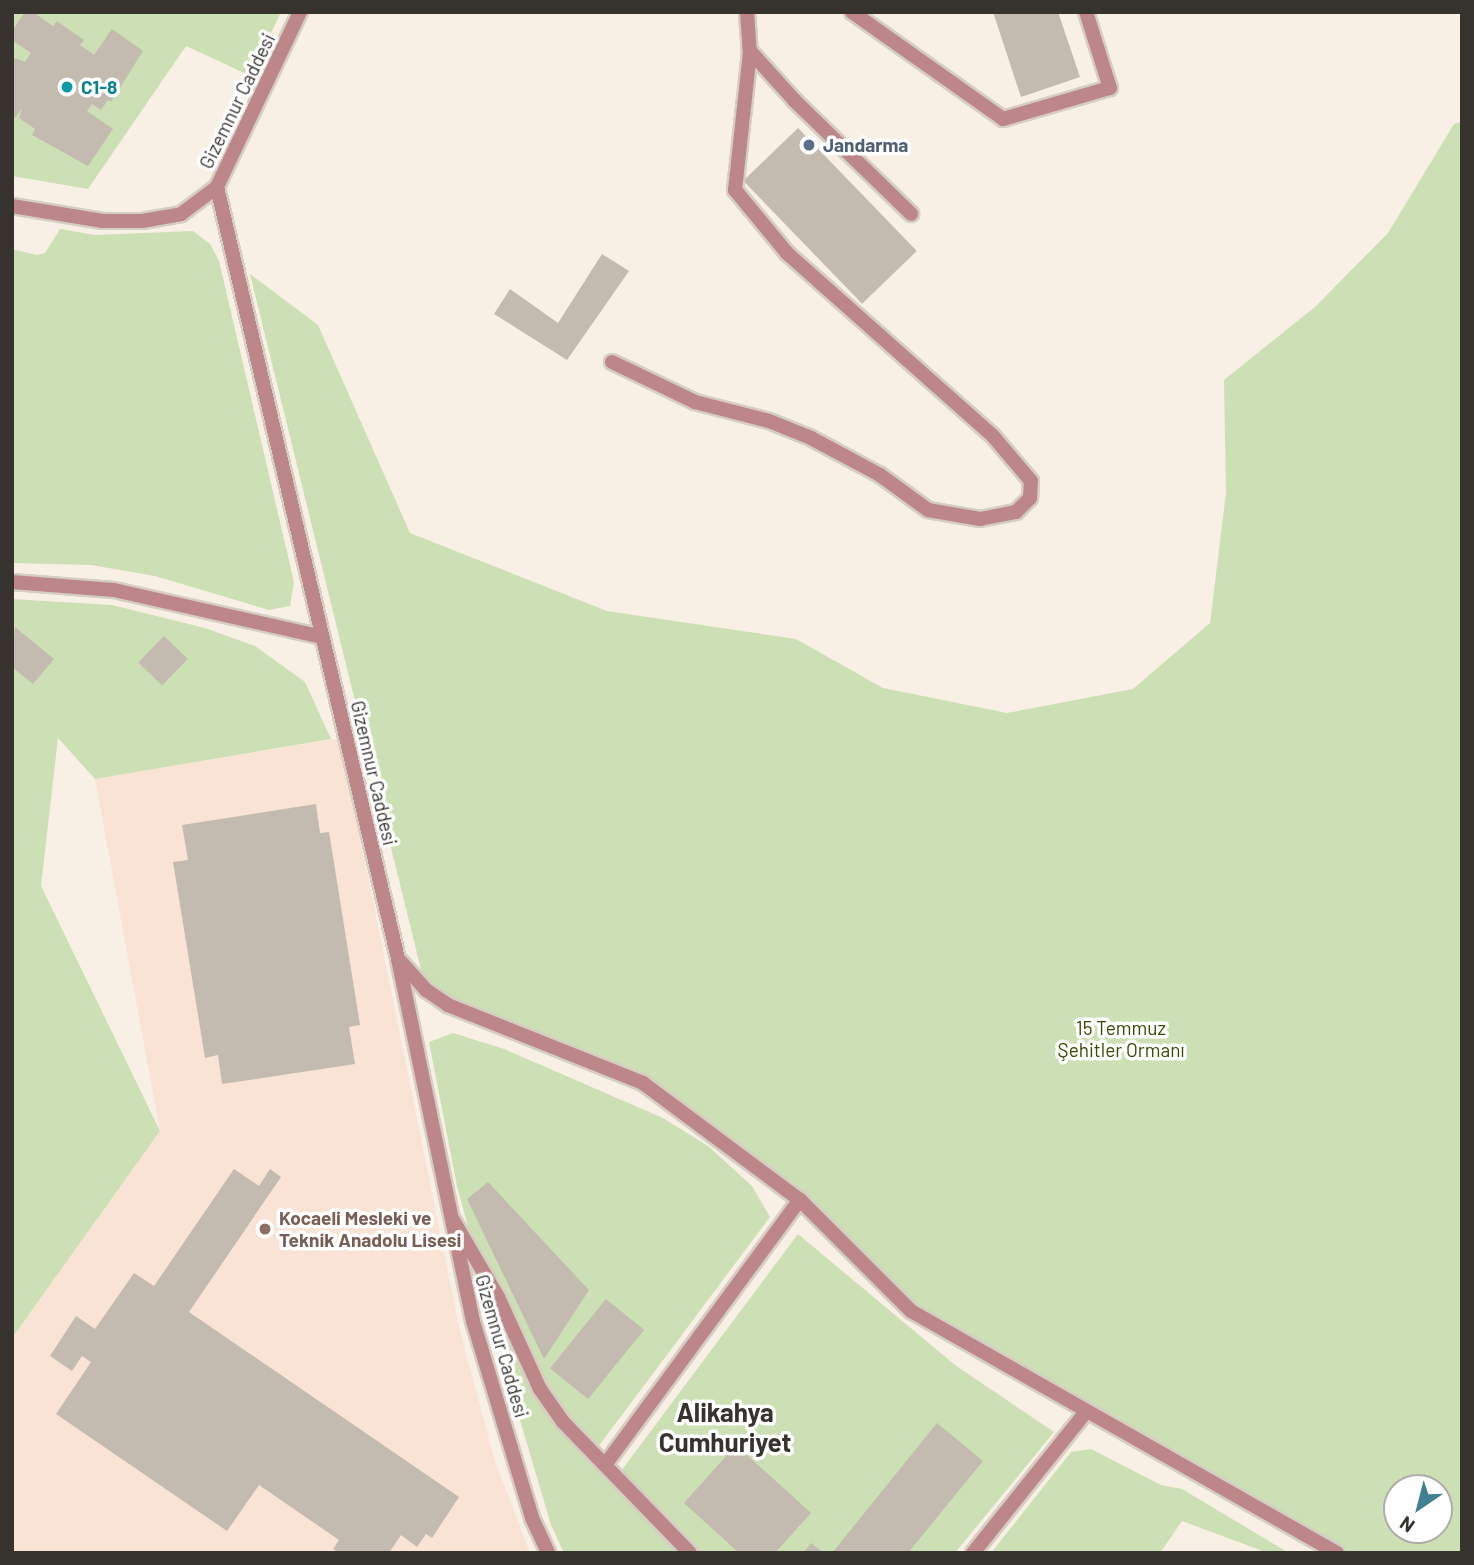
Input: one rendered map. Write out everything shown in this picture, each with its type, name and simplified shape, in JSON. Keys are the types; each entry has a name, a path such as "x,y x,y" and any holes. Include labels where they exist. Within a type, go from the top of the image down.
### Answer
{"street":[{"name":"Gizemnur Caddesi","path":"300,12 216,187 398,959 447,1210 473,1321 532,1518 548,1553"},
{"path":"612,362 695,402 769,421 811,438 880,475 928,510 980,519 1016,512 1030,498 1031,481 993,436 787,253 735,190 750,51 747,12"},
{"path":"852,12 1003,120 1110,88 1086,12"},
{"path":"750,51 795,101 911,214"},
{"path":"12,206 103,221 142,221 181,215 216,187"},
{"path":"12,582 114,590 322,637"},
{"path":"398,959 426,990 448,1006 643,1083 800,1200 911,1311 1337,1553"},
{"path":"605,1465 800,1200"},
{"path":"447,1210 498,1297 540,1389 605,1465 690,1553"},
{"path":"973,1553 1086,1412"}],"shaded area":[{"name":"Kocaeli Mesleki ve Teknik Anadolu Lisesi","path":"340,738 459,1327 494,1458 530,1553 12,1553 12,1338 160,1131 95,779"}],"green space":[{"path":"12,12 281,12 251,76 186,46 88,189 12,176"},
{"name":"15 Temmuz Şehitler Ormanı","path":"1462,121 1462,1553 1337,1553 911,1311 800,1200 643,1083 426,990 250,274 318,325 410,533 607,611 796,639 883,688 1007,713 1133,689 1210,623 1226,493 1224,380 1315,307 1388,233 1454,124"},
{"path":"60,229 95,235 193,231 210,244 219,261 294,582 290,606 269,610 155,576 91,565 12,563 12,249 37,255 45,253"},
{"path":"12,599 112,605 205,628 255,646 305,682 331,739 95,779 58,738 41,886 160,1131 12,1338"},
{"path":"453,1033 504,1049 663,1118 708,1146 752,1186 770,1217 589,1459 602,1474 612,1483 798,1234 955,1365 1054,1432 955,1553 564,1553 551,1525 520,1420 457,1186 429,1042"},
{"path":"1091,1449 1161,1485 1182,1489 1289,1553 1268,1553 1182,1521 1160,1553 991,1553 1071,1452"}],"building":[{"name":"C1-8","path":"25,12 33,12 53,26 57,21 84,40 80,45 94,55 112,29 143,51 111,102 108,100 101,110 92,104 87,111 113,129 88,166 32,135 35,129 19,118 22,108 12,122 12,57 25,62 31,53 12,40 12,31"},
{"path":"993,12 1058,12 1080,77 1021,97"},
{"path":"798,128 917,251 862,304 743,181"},
{"path":"602,254 629,271 567,360 494,314 510,289 558,323"},
{"path":"15,627 54,659 33,684 12,667"},
{"path":"164,636 188,659 162,686 138,663"},
{"path":"316,804 320,833 329,832 360,1025 349,1027 355,1064 222,1084 218,1055 205,1058 173,862 188,860 182,825"},
{"path":"234,1169 259,1186 270,1169 281,1177 189,1312 459,1497 432,1538 426,1534 417,1547 401,1535 389,1553 339,1553 333,1549 339,1540 259,1485 227,1531 56,1414 91,1362 82,1356 72,1371 50,1356 76,1316 95,1329 134,1273 154,1286"},
{"path":"488,1182 589,1290 544,1359 467,1199"},
{"path":"606,1299 644,1330 588,1399 550,1368"},
{"path":"937,1423 983,1461 908,1553 832,1553"},
{"path":"736,1445 811,1513 775,1553 739,1553 684,1503"},
{"path":"811,1543 824,1553 803,1553"}],"place":[{"name":"C1-8","path":"67,87"},
{"name":"Jandarma","path":"809,145"},
{"name":"Kocaeli Mesleki ve Teknik Anadolu Lisesi","path":"265,1229"}],"district":[{"name":"Alikahya Cumhuriyet","path":"725,1427"}]}
